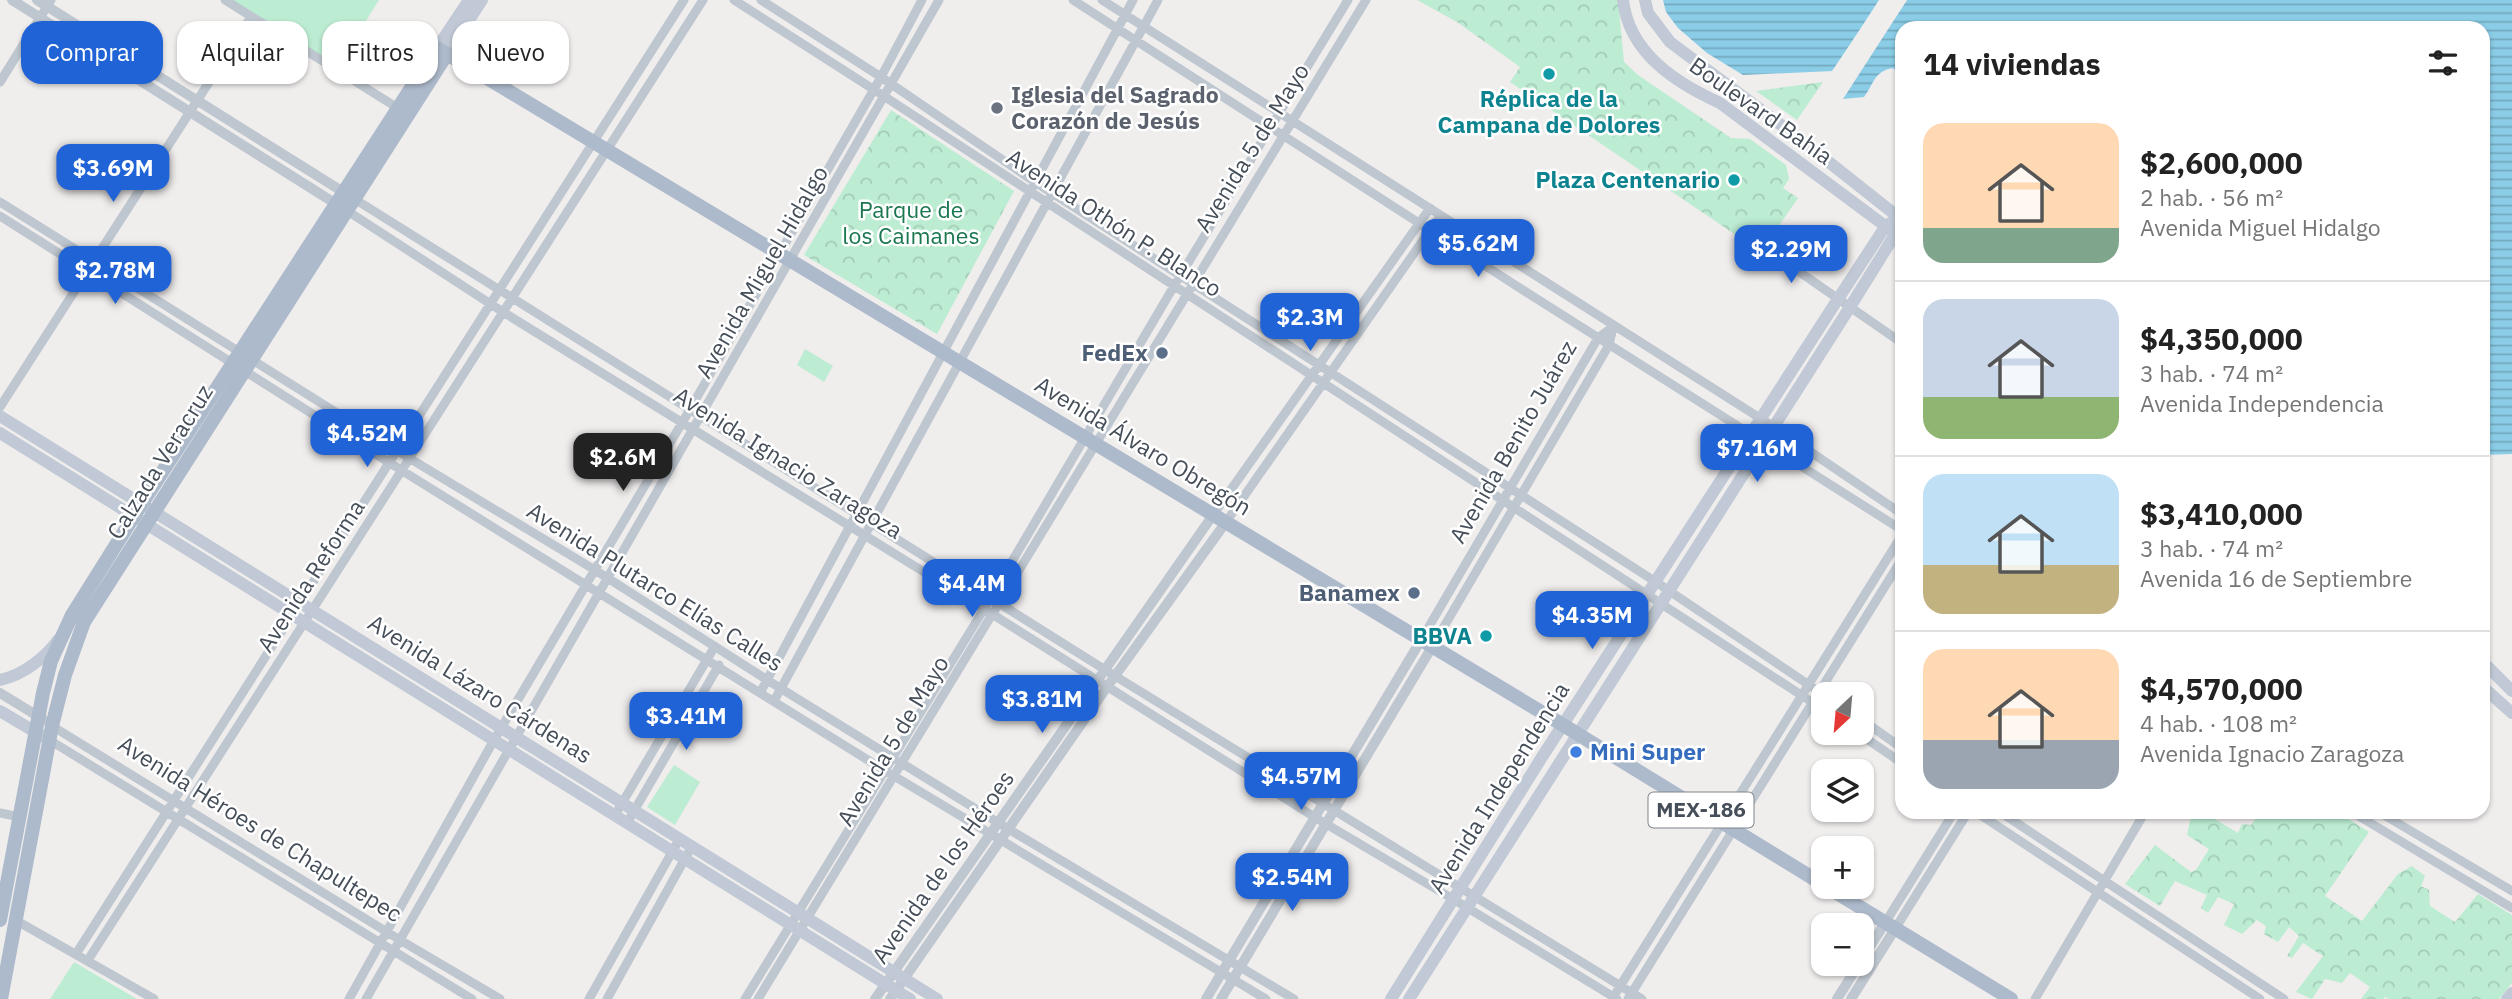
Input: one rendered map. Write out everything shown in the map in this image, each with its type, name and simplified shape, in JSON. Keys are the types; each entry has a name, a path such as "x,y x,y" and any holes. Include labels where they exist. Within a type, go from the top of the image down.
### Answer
{"main road":[{"name":"Calzada Veracruz","path":"442,51 469,0"},
{"name":"Calzada Veracruz","path":"1,999 52,726 65,675 85,622 151,519 243,362 345,201 442,51 482,0"},
{"name":"Boulevard Bahía","path":"1623,0 1632,32 1640,47 1654,61 1694,91 1720,103 1894,232"},
{"name":"Boulevard Bahía","path":"1645,0 1648,13 1670,42 1895,213"},
{"name":"Avenida Álvaro Obregón","path":"442,51 1811,877"},
{"path":"1790,154 1801,140"},
{"name":"Avenida Independencia","path":"1391,999 1542,757 1838,299 1894,232"},
{"name":"Avenida Independencia","path":"1409,999 1670,592 1850,307 1894,232"},
{"name":"Calzada Veracruz","path":"0,918 34,731 51,661 72,615 138,511 243,362"},
{"name":"Avenida Lázaro Cárdenas","path":"0,416 138,511"},
{"name":"Avenida Lázaro Cárdenas","path":"0,433 151,519 292,615 795,927 891,991 910,999"},
{"name":"Avenida Lázaro Cárdenas","path":"151,519 300,601 937,999"},
{"path":"0,680 23,672 40,659 52,648 66,628"},
{"path":"2490,669 2512,691"},
{"path":"2490,693 2512,713"},
{"name":"Avenida Héroes de Chapultepec","path":"0,710 51,741"},
{"path":"1542,757 1558,768"},
{"path":"1491,838 1507,846"},
{"name":"Avenida Álvaro Obregón","path":"1846,899 2011,999"},
{"path":"2507,999 2512,993"}],"street":[{"name":"Avenida Ignacio Zaragoza","path":"12,0 190,112 512,298 689,411 1336,810 1456,893"},
{"path":"225,0 403,111"},
{"name":"Avenida Reforma","path":"88,960 512,298 684,0"},
{"name":"Avenida Reforma","path":"75,954 490,304 703,0"},
{"name":"Avenida Othón P. Blanco","path":"734,0 1324,382 1811,702"},
{"name":"Avenida Othón P. Blanco","path":"761,0 881,77 1035,183 1656,582 1810,687"},
{"name":"Avenida Miguel Hidalgo","path":"366,999 701,418 922,0"},
{"name":"Avenida Miguel Hidalgo","path":"349,999 494,740 682,422 892,85 939,0"},
{"path":"1073,0 1895,525"},
{"path":"1102,0 1774,427 1895,509"},
{"path":"760,693 1133,0"},
{"path":"775,701 1158,0"},
{"name":"Avenida 5 de Mayo","path":"1091,441 1174,286 1348,0"},
{"name":"Avenida 5 de Mayo","path":"745,999 803,916 894,776 995,599 1091,441 1193,283 1366,0"},
{"name":"Avenida Ignacio Zaragoza","path":"45,2 197,100 490,304 988,611 1327,825 1456,893 1620,986 1630,996 1642,999"},
{"path":"0,82 40,18 45,2"},
{"path":"0,407 251,17"},
{"path":"1189,75 1198,61"},
{"path":"1321,159 1330,145"},
{"name":"Avenida Plutarco Elías Calles","path":"0,202 94,261 401,470 996,839 1266,999"},
{"name":"Avenida de los Héroes","path":"876,999 891,991 996,839 1000,823 1111,673 1219,519 1312,375 1430,208"},
{"name":"Avenida Plutarco Elías Calles","path":"0,216 87,271 397,450 595,569 780,688 1010,830 1294,999"},
{"name":"Avenida de los Héroes","path":"1219,519 1324,382 1440,216"},
{"path":"1762,246 1895,338"},
{"path":"1526,292 1535,277"},
{"name":"Avenida Benito Juárez","path":"1221,999 1336,810 1503,500 1598,338 1613,327"},
{"name":"Avenida Benito Juárez","path":"1206,999 1324,804 1520,496 1609,345 1613,327"},
{"path":"1695,400 1704,385"},
{"path":"1847,494 1856,482"},
{"path":"632,507 645,514"},
{"path":"1630,996 1802,695 1810,687 1895,547"},
{"path":"1829,682 1895,571"},
{"name":"Avenida 5 de Mayo","path":"803,916 884,770 988,611"},
{"path":"1045,648 1054,636"},
{"path":"615,815 715,646"},
{"path":"627,823 719,665"},
{"name":"Avenida de los Héroes","path":"996,839 1010,830 1103,684"},
{"name":"Avenida Héroes de Chapultepec","path":"0,693 497,998"},
{"path":"1614,998 1811,704"},
{"path":"1874,728 1895,742"},
{"name":"Avenida Héroes de Chapultepec","path":"51,741 472,999"},
{"path":"1874,744 1895,758"},
{"path":"0,813 20,817"},
{"path":"1851,999 1950,819"},
{"path":"1874,945 1963,819"},
{"path":"1987,819 2260,999"},
{"path":"2011,819 2284,999"},
{"path":"2035,999 2141,819"},
{"path":"2364,819 2512,908"},
{"path":"2391,819 2512,891"},
{"path":"607,999 679,855 680,838"},
{"path":"589,999 679,855 692,846"},
{"path":"2456,875 2465,863"},
{"path":"1098,900 1106,887"},
{"name":"Avenida Ignacio Zaragoza","path":"1471,902 1614,998"},
{"path":"17,921 154,999"},
{"name":"Avenida 5 de Mayo","path":"758,999 795,927"},
{"path":"1837,999 1851,976"}],"green space":[{"path":"231,0 379,0 366,21 322,21 322,56 308,47 308,21 265,21"},
{"path":"1417,0 1618,0 1624,62 1638,75 1731,138 1750,139 1786,165 1789,179 1783,188 1798,198 1769,240 1763,236 1755,248 1510,82 1520,67 1457,22"},
{"path":"1823,82 1797,120 1756,91"},
{"name":"Parque de los Caimanes","path":"891,110 1014,191 937,334 804,255"},
{"path":"805,349 833,366 824,382 797,365"},
{"path":"674,765 700,782 675,825 647,807"},
{"path":"2190,819 2215,819 2238,833 2242,824 2251,825 2255,819 2348,819 2369,832 2325,896 2362,921 2398,874 2412,866 2425,876 2421,886 2429,890 2430,906 2455,922 2478,894 2512,915 2512,983 2499,999 2361,999 2370,987 2350,973 2342,983 2325,979 2312,999 2296,992 2323,956 2303,943 2292,958 2287,956 2299,936 2289,927 2278,942 2264,934 2266,926 2257,920 2242,934 2224,925 2234,904 2218,897 2208,913 2201,908 2207,895 2175,881 2160,906 2125,884 2155,845 2191,872 2196,870 2209,849 2187,835"},
{"path":"74,962 137,999 50,999"}],"water":[{"path":"1663,0 1879,0 1833,71 1743,75 1707,53 1678,28 1666,12"},
{"path":"1907,0 2512,0 2512,454 2490,455 2490,21 1895,21 1895,70 1893,68 1878,75 1864,97 1843,99"}],"pier":[{"path":"1880,0 1882,2 1836,73 1830,74"},
{"path":"1903,0 1907,0 1840,99 1840,97"}],"place":[{"name":"Réplica de la Campana de Dolores","path":"1549,74"},
{"name":"Iglesia del Sagrado Corazón de Jesús","path":"997,108"},
{"name":"Plaza Centenario","path":"1734,180"},
{"name":"FedEx","path":"1162,353"},
{"name":"Banamex","path":"1414,593"},
{"name":"BBVA","path":"1486,636"},
{"name":"Mini Super","path":"1576,752"}]}
